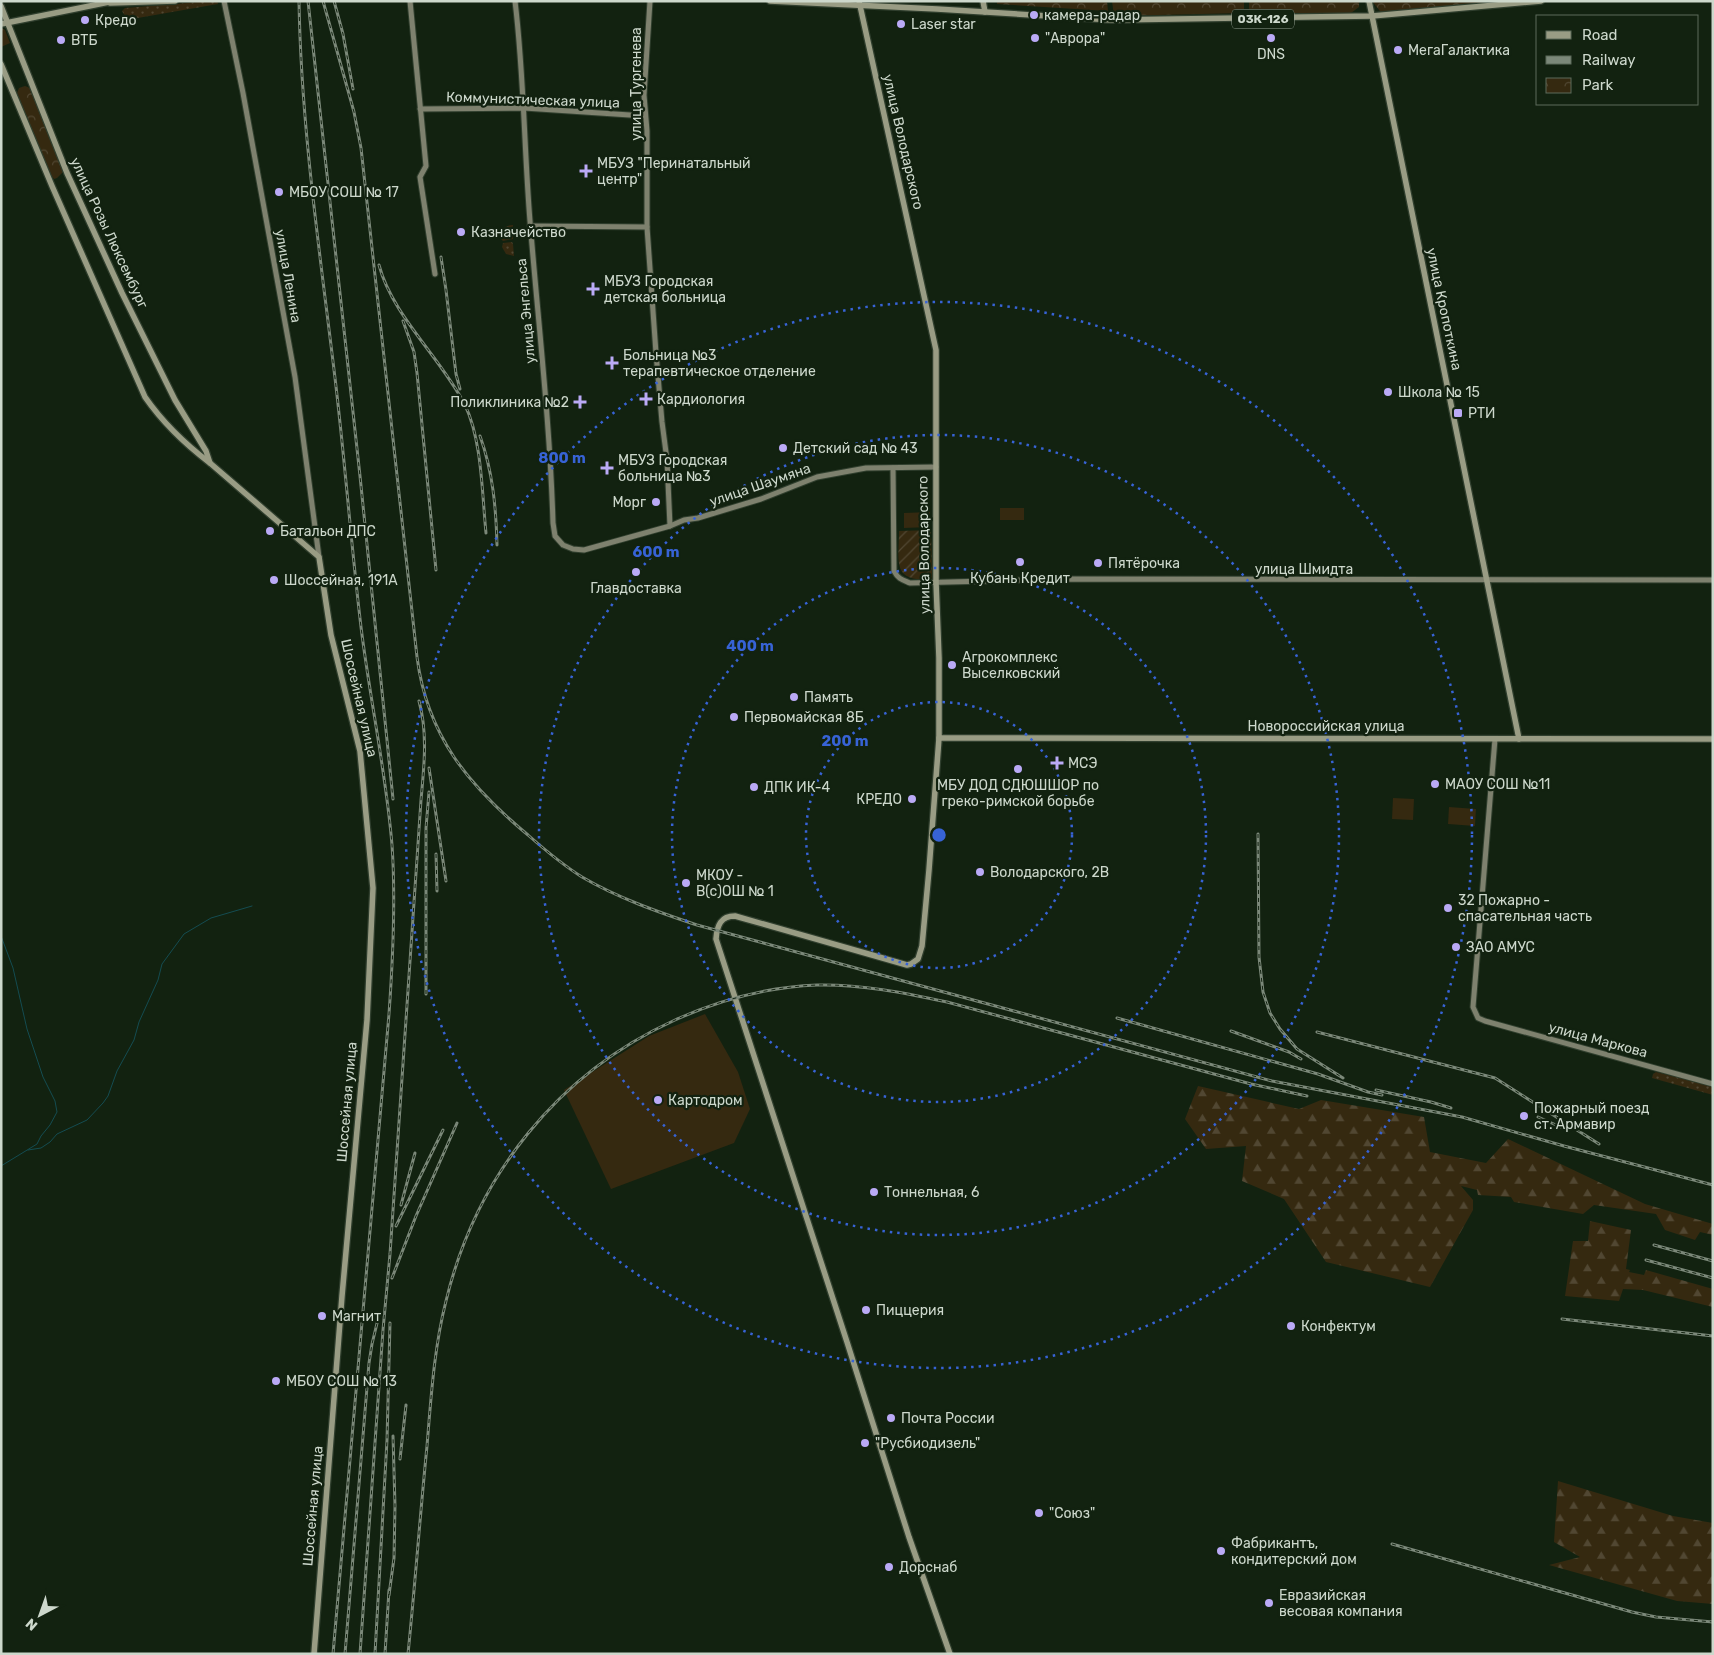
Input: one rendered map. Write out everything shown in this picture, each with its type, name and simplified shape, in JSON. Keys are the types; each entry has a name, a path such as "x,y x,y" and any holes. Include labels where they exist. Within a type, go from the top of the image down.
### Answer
{"main road":[{"path":"4,23 114,1"},
{"path":"103,3 175,1"},
{"path":"770,1 860,4 986,12 983,1"},
{"name":"улица Кропоткина","path":"1369,1 1519,739"},
{"name":"03К-126","path":"986,12 1112,20 1372,16 1541,1"},
{"name":"улица Володарского","path":"860,4 936,350 938,738 930,870 922,946 918,960 907,965 735,916 723,918 720,922 716,939 909,1536 950,1654"},
{"name":"улица Розы Люксембург","path":"1,6 4,23 67,173 122,293 175,400 206,451 210,463"},
{"name":"улица Розы Люксембург","path":"1,64 56,195 145,397 166,424 192,450 210,463 319,556"},
{"name":"Шоссейная улица","path":"314,1654 342,1296 366,1029 373,888 360,751 331,636 319,556"},
{"name":"Новороссийская улица","path":"938,738 1713,739"}],"street":[{"name":"улица Ленина","path":"224,1 245,102 295,377 319,556"},
{"path":"410,1 426,166 420,177 435,274"},
{"name":"улица Энгельса","path":"517,1 530,226 555,536 566,548"},
{"name":"улица Тургенева","path":"650,1 644,95 647,227 656,353 667,460 670,526"},
{"name":"Коммунистическая улица","path":"420,109 524,108 645,116"},
{"path":"530,226 647,227"},
{"name":"улица Шаумяна","path":"566,548 584,550 670,526 684,520 698,518 761,499 817,477 866,468 936,467"},
{"name":"улица Володарского","path":"893,468 893,558 896,576"},
{"name":"улица Шмидта","path":"896,576 910,583 1063,579 1713,580"},
{"name":"улица Маркова","path":"1495,739 1473,1007 1478,1018 1713,1084"}],"green space":[{"path":"217,1 218,4 132,19 126,18 122,11 125,8"},
{"path":"997,1 1107,1 1108,11 997,4"},
{"path":"1112,1 1244,1 1244,13 1114,16"},
{"path":"1249,1 1359,1 1359,7 1351,13 1249,13"},
{"path":"1372,1 1501,1 1383,15"},
{"path":"2,28 5,30 10,43 1,47"},
{"path":"25,86 30,88 64,171 54,179 50,174 17,93 19,88"},
{"path":"513,225 513,239 503,241 500,238 502,231 505,227"},
{"path":"512,242 514,256 506,254 502,247 503,243"},
{"path":"1000,508 1024,508 1024,520 1000,520"},
{"path":"930,512 930,527 904,528 904,513"},
{"path":"931,530 932,579 910,577 900,568 899,531"},
{"path":"1393,798 1414,799 1413,820 1392,819"},
{"path":"1449,807 1476,809 1475,826 1448,824"},
{"name":"Картодром","path":"705,1014 738,1072 750,1109 734,1143 611,1189 564,1090 649,1036"},
{"path":"1656,1072 1713,1086 1713,1095 1652,1078"},
{"path":"1198,1086 1299,1109 1321,1100 1424,1117 1430,1152 1486,1163 1508,1139 1645,1204 1713,1224 1713,1235 1700,1232 1695,1240 1665,1230 1656,1214 1594,1205 1583,1214 1514,1202 1511,1197 1478,1195 1477,1190 1461,1186 1473,1200 1473,1210 1430,1287 1326,1262 1284,1199 1242,1181 1246,1146 1206,1149 1185,1119"},
{"path":"1590,1221 1631,1230 1626,1269 1630,1270 1629,1272 1644,1275 1646,1270 1713,1289 1713,1307 1643,1290 1623,1289 1619,1301 1565,1296 1573,1241 1588,1241"},
{"path":"1558,1481 1673,1516 1713,1523 1713,1604 1677,1601 1549,1565 1580,1557 1554,1542"}],"waterway":[{"path":"28,1150 41,1148 57,1134 87,1120 103,1103 108,1096 117,1071 134,1040 139,1022 158,980 162,964 184,934 211,918 252,906"},
{"path":"1,936 13,968 27,1029 43,1077 55,1101 57,1112 37,1144 1,1166"}],"railway":[{"path":"299,1 303,95 312,190 339,409 361,627 389,818 394,887 393,951 389,1014 333,1654"},
{"path":"308,1 393,799"},
{"path":"323,1 354,112 361,148 417,657 422,685 430,711 454,757 487,798 541,846 582,877 596,885 638,904 697,925 1272,1081 1462,1117 1713,1185"},
{"path":"334,1 343,34 353,89"},
{"path":"441,257 456,374 460,389"},
{"path":"379,265 385,283 395,301 455,388 471,419 478,451 486,533"},
{"path":"403,321 414,352 417,373 436,570"},
{"path":"480,436 493,490 497,545"},
{"path":"360,1654 424,762 424,726 419,701"},
{"path":"429,768 446,881"},
{"path":"426,994 426,828 429,792"},
{"path":"1258,834 1259,957 1263,992 1270,1013 1280,1029 1297,1049 1343,1078"},
{"path":"436,854 437,891"},
{"path":"408,1654 436,1355 446,1301 460,1255 478,1212 501,1171 528,1134 559,1099 594,1069 633,1042 675,1020 709,1006 744,996 799,986 850,986 899,992 947,1002 1251,1084 1307,1096"},
{"path":"1117,1018 1318,1074 1368,1092 1382,1095"},
{"path":"1231,1031 1289,1052 1301,1059"},
{"path":"1317,1032 1495,1078 1599,1144"},
{"path":"1376,1090 1451,1108"},
{"path":"1538,1117 1565,1129"},
{"path":"392,1278 416,1216 457,1123"},
{"path":"396,1226 443,1130"},
{"path":"401,1205 415,1153"},
{"path":"1654,1245 1713,1261"},
{"path":"1646,1260 1713,1278"},
{"path":"345,1654 369,1363 379,1315"},
{"path":"1562,1319 1713,1336"},
{"path":"375,1654 387,1440 390,1323"},
{"path":"400,1459 406,1405"},
{"path":"389,1595 394,1558 393,1436"},
{"path":"1392,1544 1632,1612 1656,1617 1713,1622"},
{"path":"385,1654 389,1590"}],"place":[{"name":"камера-радар","path":"1034,15"},
{"name":"Кредо","path":"85,20"},
{"name":"Laser star","path":"901,24"},
{"name":"\"Аврора\"","path":"1035,38"},
{"name":"DNS","path":"1271,38"},
{"name":"ВТБ","path":"61,40"},
{"name":"МегаГалактика","path":"1398,50"},
{"name":"МБУЗ \"Перинатальный центр\"","path":"586,171"},
{"name":"МБОУ СОШ № 17","path":"279,192"},
{"name":"Казначейство","path":"461,232"},
{"name":"МБУЗ Городская детская больница","path":"593,289"},
{"name":"Больница №3 терапевтическое отделение","path":"612,363"},
{"name":"Школа № 15","path":"1388,392"},
{"name":"Кардиология","path":"646,399"},
{"name":"Поликлиника №2","path":"580,402"},
{"name":"РТИ","path":"1458,413"},
{"name":"Детский сад № 43","path":"783,448"},
{"name":"МБУЗ Городская больница №3","path":"607,468"},
{"name":"Морг","path":"656,502"},
{"name":"Батальон ДПС","path":"270,531"},
{"name":"Кубань Кредит","path":"1020,562"},
{"name":"Пятёрочка","path":"1098,563"},
{"name":"Главдоставка","path":"636,572"},
{"name":"Шоссейная, 191А","path":"274,580"},
{"name":"Агрокомплекс Выселковский","path":"952,665"},
{"name":"Память","path":"794,697"},
{"name":"Первомайская 8Б","path":"734,717"},
{"name":"МСЭ","path":"1057,763"},
{"name":"МБУ ДОД СДЮШШОР по греко-римской борьбе","path":"1018,769"},
{"name":"МАОУ СОШ №11","path":"1435,784"},
{"name":"ДПК ИК-4","path":"754,787"},
{"name":"КРЕДО","path":"912,799"},
{"name":"Володарского, 2В","path":"980,872"},
{"name":"МКОУ - В(с)ОШ № 1","path":"686,883"},
{"name":"32 Пожарно - спасательная часть","path":"1448,908"},
{"name":"ЗАО АМУС","path":"1456,947"},
{"name":"Картодром","path":"658,1100"},
{"name":"Пожарный поезд ст. Армавир","path":"1524,1116"},
{"name":"Тоннельная, 6","path":"874,1192"},
{"name":"Пиццерия","path":"866,1310"},
{"name":"Магнит","path":"322,1316"},
{"name":"Конфектум","path":"1291,1326"},
{"name":"МБОУ СОШ № 13","path":"276,1381"},
{"name":"Почта России","path":"891,1418"},
{"name":"\"Русбиодизель\"","path":"865,1443"},
{"name":"\"Союз\"","path":"1039,1513"},
{"name":"Фабрикантъ, кондитерский дом","path":"1221,1551"},
{"name":"Дорснаб","path":"889,1567"},
{"name":"Евразийская весовая компания","path":"1269,1603"}]}
